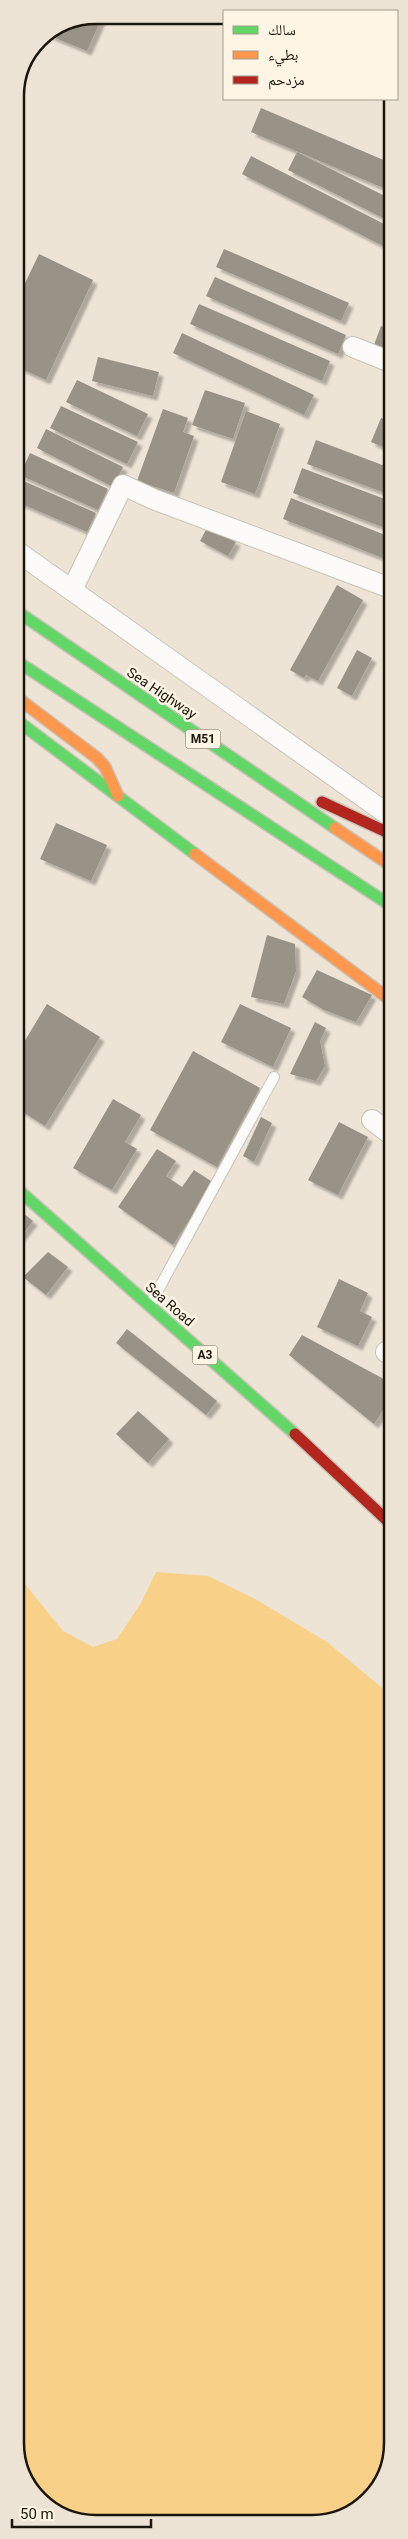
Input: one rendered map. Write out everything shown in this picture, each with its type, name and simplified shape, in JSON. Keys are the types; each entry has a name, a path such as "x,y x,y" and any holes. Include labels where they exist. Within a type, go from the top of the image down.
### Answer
{"main road":[{"name":"Sea Highway","path":"24,616 384,861"},
{"name":"M51","path":"24,666 384,901"},
{"path":"24,703 97,758 105,767 118,796"},
{"path":"24,726 384,995"},
{"path":"236,762 384,831"},
{"name":"Sea Road","path":"24,1195 273,1414 384,1518"}],"street":[{"path":"353,348 384,360"},
{"path":"72,590 123,485 153,499 384,586"},
{"path":"24,556 384,812"},
{"path":"372,1120 384,1129"}],"lane":[{"path":"150,1306 274,1077"}],"shaded area":[{"path":"156,1572 208,1576 253,1598 327,1642 384,1690 384,2443 379,2471 366,2491 356,2500 344,2508 331,2513 317,2515 96,2515 68,2510 48,2497 36,2483 29,2471 24,2448 24,1583 63,1631 93,1647 117,1639 141,1603"}],"building":[{"path":"99,24 87,51 54,38 68,29 82,25"},
{"path":"261,108 384,160 384,188 251,132"},
{"path":"297,152 384,196 384,218 288,170"},
{"path":"251,156 384,224 383,246 242,174"},
{"path":"224,249 349,303 341,321 216,267"},
{"path":"39,254 93,280 46,380 24,370 24,285"},
{"path":"215,277 346,335 338,354 206,296"},
{"path":"199,304 330,361 322,381 190,324"},
{"path":"381,326 384,327 384,349 374,345"},
{"path":"182,333 314,395 304,415 173,353"},
{"path":"98,357 159,372 153,396 92,381"},
{"path":"77,380 148,414 137,436 66,402"},
{"path":"205,390 245,403 233,439 192,425"},
{"path":"61,406 138,442 127,464 50,428"},
{"path":"163,409 188,418 183,432 194,436 174,493 137,481"},
{"path":"246,411 280,424 255,494 221,482"},
{"path":"381,418 384,419 384,447 371,442"},
{"path":"46,429 123,467 113,487 37,448"},
{"path":"316,440 384,466 384,493 307,464"},
{"path":"30,453 108,489 98,510 24,477 24,466"},
{"path":"302,468 384,499 384,528 293,493"},
{"path":"24,481 96,513 87,532 24,505"},
{"path":"291,498 384,534 384,558 283,519"},
{"path":"208,526 236,542 228,556 200,541"},
{"path":"337,585 363,600 318,681 306,675 304,678 290,670"},
{"path":"357,650 372,658 352,696 337,688"},
{"path":"56,823 107,845 91,881 40,859"},
{"path":"267,935 295,944 296,971 284,1004 251,997"},
{"path":"317,970 372,995 356,1022 324,1010 302,997"},
{"path":"47,1004 100,1037 45,1126 24,1113 24,1042"},
{"path":"240,1004 291,1028 273,1067 221,1042"},
{"path":"315,1022 326,1028 320,1041 325,1066 316,1081 290,1074"},
{"path":"193,1051 260,1088 217,1167 150,1130"},
{"path":"113,1099 141,1115 125,1142 137,1149 112,1190 73,1168"},
{"path":"261,1117 272,1123 254,1162 243,1156"},
{"path":"339,1122 368,1137 338,1195 308,1180"},
{"path":"157,1149 176,1161 166,1176 182,1187 194,1170 214,1183 173,1245 118,1207"},
{"path":"24,1214 33,1221 24,1232"},
{"path":"48,1252 68,1267 46,1295 24,1276"},
{"path":"339,1279 368,1293 360,1311 372,1317 358,1346 317,1327"},
{"path":"127,1329 217,1401 206,1415 116,1343"},
{"path":"302,1335 384,1379 384,1409 374,1424 289,1355"},
{"path":"138,1411 169,1439 148,1463 116,1434"}],"traffic: fast":[{"path":"24,616 335,828"},
{"path":"24,666 384,901"},
{"path":"24,726 195,854"},
{"path":"24,1195 295,1434"}],"traffic: slow":[{"path":"24,703 97,758 105,767 118,796"},
{"path":"335,828 384,861"},
{"path":"195,854 384,995"}],"traffic: jam":[{"path":"322,802 384,831"},
{"path":"295,1434 384,1518"}]}
